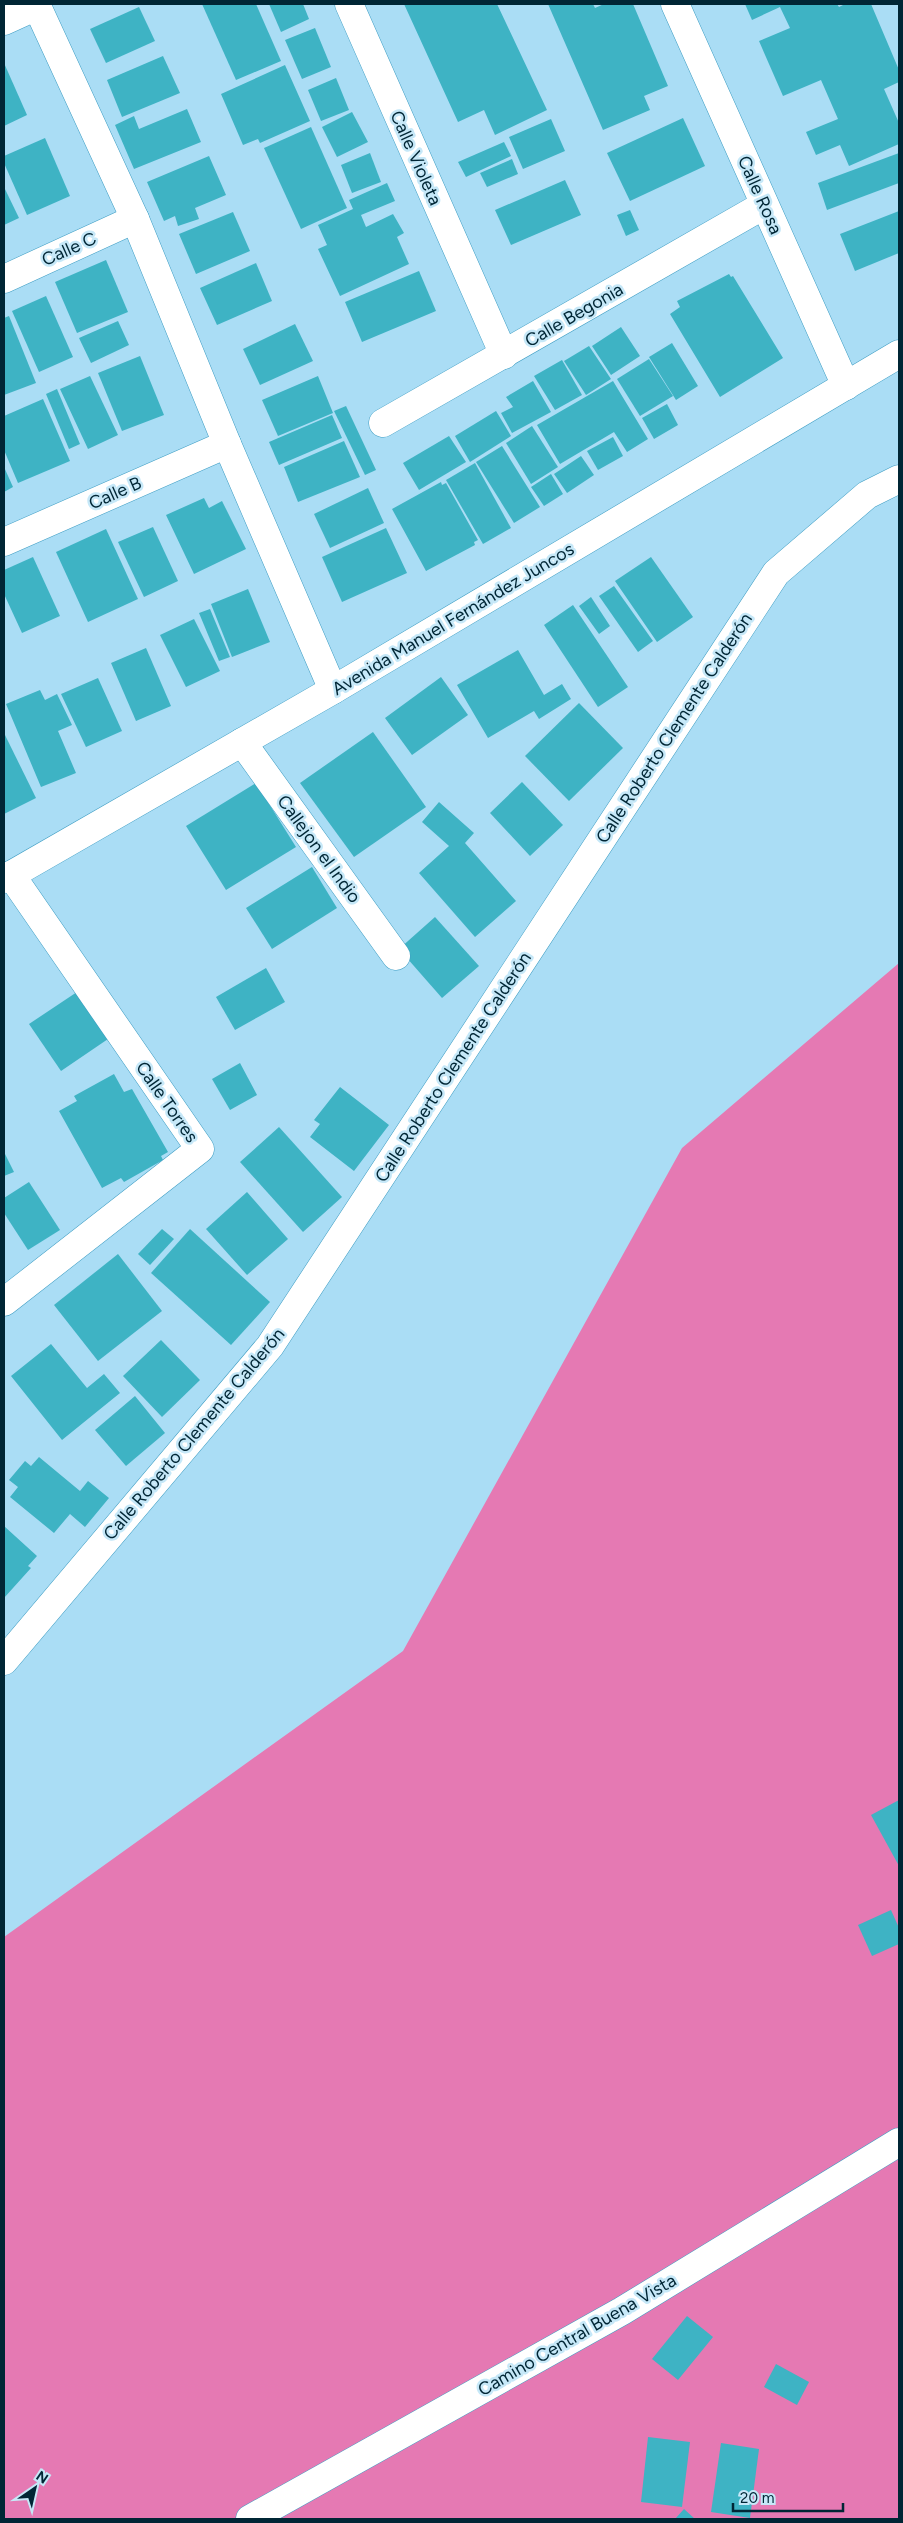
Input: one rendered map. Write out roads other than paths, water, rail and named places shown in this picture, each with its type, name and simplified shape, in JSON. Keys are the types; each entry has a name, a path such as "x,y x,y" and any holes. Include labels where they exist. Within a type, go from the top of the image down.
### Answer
{"street":[{"name":"Calle Violeta","path":"349,4 504,355"},
{"name":"Calle Rosa","path":"675,4 846,386"},
{"path":"4,21 36,5 134,220 332,690"},
{"name":"Calle Begonia","path":"383,423 764,205"},
{"name":"Calle C","path":"4,279 134,220"},
{"name":"Avenida Manuel Fernández Juncos","path":"7,877 332,690 899,354"},
{"name":"Calle B","path":"4,542 227,444"},
{"name":"Calle Roberto Clemente Calderón","path":"4,1661 270,1346 776,573 868,495 899,479"},
{"name":"Callejon el Indio","path":"242,742 396,956"},
{"name":"Calle Torres","path":"4,1302 200,1149 7,877"},
{"name":"Camino Central Buena Vista","path":"250,2519 622,2311 899,2142"}]}
